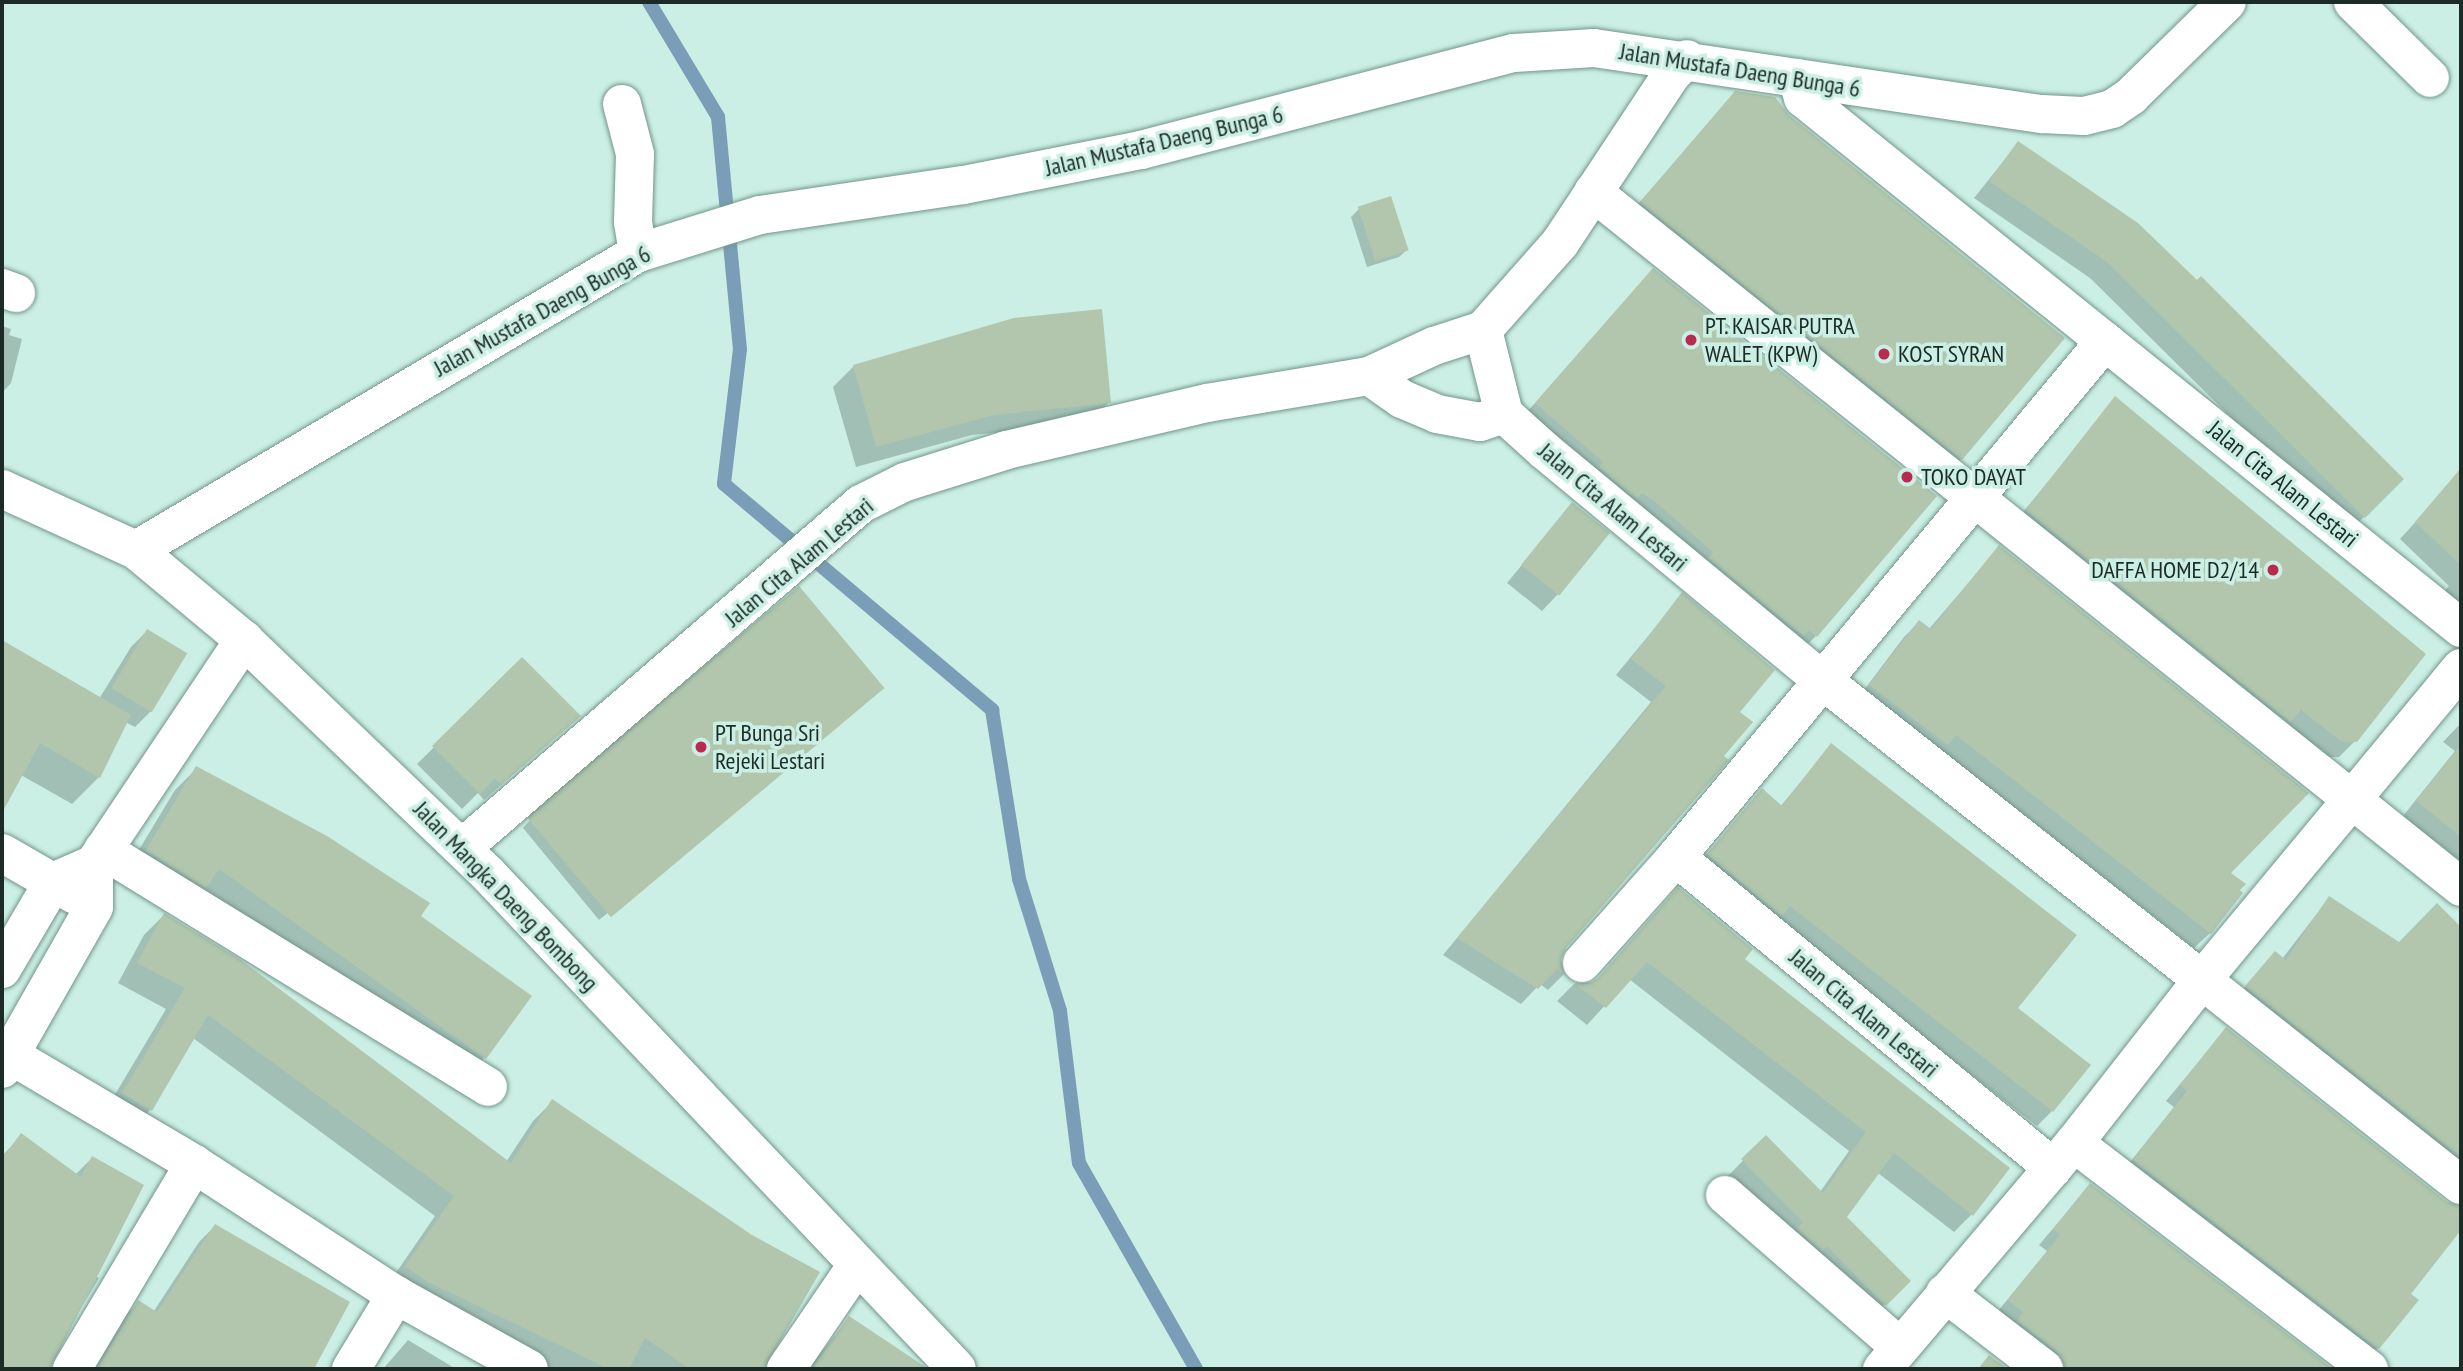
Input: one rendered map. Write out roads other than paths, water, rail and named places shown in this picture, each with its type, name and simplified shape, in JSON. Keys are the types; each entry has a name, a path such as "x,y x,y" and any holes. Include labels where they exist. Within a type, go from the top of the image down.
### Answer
{"street":[{"name":"Jalan Mustafa Daeng Bunga 6","path":"136,550 638,253 760,215 964,185 1141,150 1514,53 1594,48 1679,67 1800,88 2084,116 2112,109 2131,96 2227,2"},
{"path":"2353,2 2430,79"},
{"name":"Jalan Cita Alam Lestari","path":"462,848 861,503 905,481 1007,450 1208,403 1369,376 1483,330 1560,243 1679,67"},
{"name":"Jalan Cita Alam Lestari","path":"1800,88 2105,341 2461,628"},
{"path":"622,104 635,154 633,222 638,253"},
{"path":"1593,192 1791,346 1972,498 2461,887"},
{"path":"1369,376 1402,399 1437,414 1480,422 1504,414 1483,330"},
{"path":"1582,963 1676,857 1821,679 2105,341"},
{"name":"Jalan Cita Alam Lestari","path":"1504,414 1821,679 2461,1185"},
{"name":"Jalan Mangka Daeng Bombong","path":"2,489 136,550 244,640 462,848 957,1369"},
{"path":"2,969 53,882 98,857 244,640"},
{"path":"1725,1195 1890,1358 2064,1156 2350,797 2461,667"},
{"path":"2,853 94,907"},
{"path":"98,857 94,907 6,1062 194,1164 396,1295 529,1369"},
{"path":"98,857 488,1087"},
{"name":"Jalan Cita Alam Lestari","path":"1676,857 2064,1156 2369,1369"},
{"path":"72,1369 194,1164"},
{"path":"786,1369 857,1265"},
{"path":"1945,1293 2044,1369"},
{"path":"351,1369 396,1295"}],"waterway":[{"path":"649,2 718,117 740,349 724,484 992,710 1019,879 1060,1011 1079,1163 1196,1369"}],"place":[{"name":"PT. KAISAR PUTRA WALET (KPW)","path":"1691,340"},
{"name":"KOST SYRAN","path":"1884,354"},
{"name":"TOKO DAYAT","path":"1907,477"},
{"name":"DAFFA HOME D2/14","path":"2273,570"},
{"name":"PT Bunga Sri Rejeki Lestari","path":"701,747"}]}
